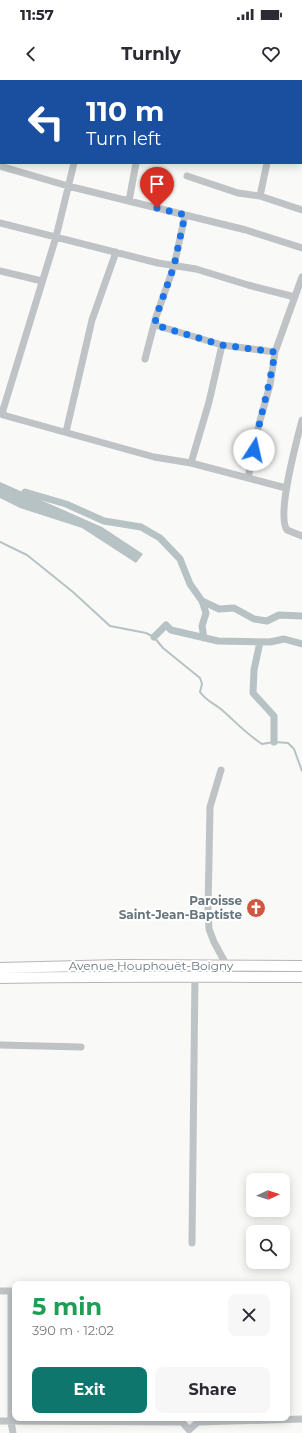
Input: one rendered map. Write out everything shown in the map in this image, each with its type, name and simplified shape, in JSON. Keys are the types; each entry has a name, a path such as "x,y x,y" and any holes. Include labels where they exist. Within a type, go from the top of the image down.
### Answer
{"highway":[{"name":"Avenue Houphouët-Boigny","path":"0,968 120,965 302,966"},
{"name":"Avenue Houphouët-Boigny","path":"0,978 112,975 196,978 302,977"}],"street":[{"path":"74,164 56,237 2,413 3,415 154,457 191,463 286,488"},
{"path":"129,201 136,164"},
{"path":"260,196 267,164"},
{"path":"2,165 68,186 246,230 302,248"},
{"path":"187,176 238,193 260,196 302,210"},
{"path":"145,359 156,317 174,266 185,215"},
{"path":"0,223 158,263 196,269 248,285 295,296"},
{"path":"66,432 92,320 116,252"},
{"path":"0,271 42,281"},
{"path":"248,478 259,424 270,385 275,352 302,277"},
{"path":"155,325 222,345 275,352"},
{"path":"191,463 209,402 222,345"},
{"path":"302,420 286,488 285,528 290,532 302,536"},
{"path":"221,770 210,807 208,910 209,929 214,942 228,966"},
{"path":"192,1243 195,966"},
{"path":"0,1046 80,1047"},
{"path":"0,1291 12,1291"},
{"path":"12,1356 11,1422 14,1433"},
{"path":"290,1419 302,1419"},
{"path":"0,1421 182,1422 189,1432 198,1422 233,1421"}],"shaded area":[{"path":"0,482 102,527 143,554 136,563 82,528 20,508 0,498"}],"waterway":[{"path":"25,492 66,504 104,521 141,527 160,538 180,559 190,584 202,601 206,613 202,626 204,638"},
{"path":"0,542 27,555 73,592 110,626 146,633 154,637 163,648 200,678 202,684 200,692 202,695 222,710 250,735 262,744 274,742 288,743 294,749 302,771"},
{"path":"202,601 219,609 234,608 254,619 267,621 279,615 302,616"},
{"path":"154,637 166,625 171,630 218,641 270,642 284,639 302,644"},
{"path":"260,642 254,670 253,693 274,716 274,742"}],"place":[{"name":"Paroisse Saint-Jean-Baptiste","path":"256,908"}],"route":[{"path":"157,208 185,215 174,266 156,317 155,325 222,345 275,352 270,385 259,424 254,450"}]}
